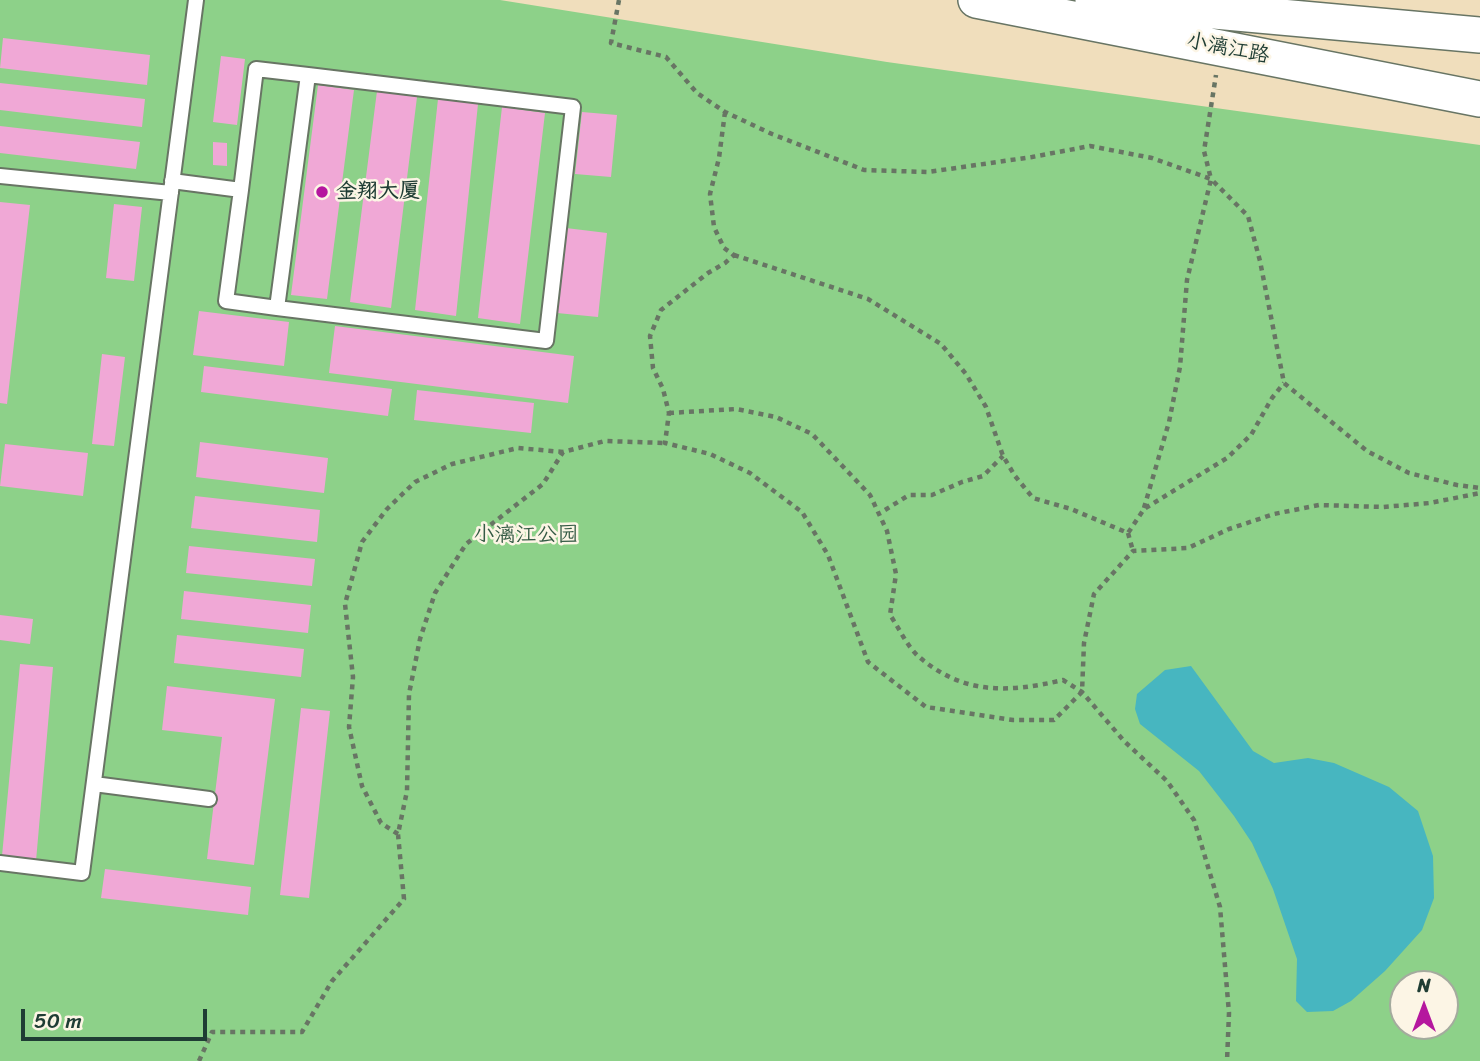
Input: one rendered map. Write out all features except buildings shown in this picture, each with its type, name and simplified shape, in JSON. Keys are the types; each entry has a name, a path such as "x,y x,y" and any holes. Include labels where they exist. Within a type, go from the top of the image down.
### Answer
{"street":[{"name":"小漓江路","path":"976,0 1480,99"},
{"name":"小漓江路","path":"1093,0 1480,35"}],"lane":[{"path":"0,863 82,873 196,0"},
{"path":"256,68 572,107 546,341 226,301 241,190 256,68"},
{"path":"277,307 307,75"},
{"path":"0,176 241,190"},
{"path":"94,784 209,799"}],"path":[{"path":"619,0 611,43 666,57 697,93 725,112 772,134 864,170 928,172 1090,146 1152,158 1211,178 1248,216 1284,383 1367,450 1398,467 1409,473 1480,490"},
{"path":"1133,551 1128,533 1144,509 1170,422 1180,367 1187,280 1211,178 1204,151 1219,47"},
{"path":"725,112 719,158 710,194 714,227 724,248 734,255 868,299 941,344 966,374 986,407 1003,456 1033,498 1071,509 1128,533"},
{"path":"665,443 668,413 663,389 653,368 650,336 661,310 734,255"},
{"path":"1144,509 1227,458 1251,435 1284,383"},
{"path":"668,413 736,409 776,417 812,434 870,495 887,531 896,574 890,615 917,654 949,677 977,688 1013,690 1063,680 1082,692 1124,741 1167,781 1194,820 1220,907 1229,1013 1227,1061"},
{"path":"398,834 381,823 362,786 349,727 353,677 345,604 362,542 387,509 415,482 452,464 518,449 563,452 605,441 665,443 710,454 750,473 802,512 828,555 868,662 926,707 1013,720 1054,720 1082,692 1084,643 1094,594 1133,551 1188,548 1229,529 1274,514 1319,505 1383,507 1430,503 1480,490"},
{"path":"199,1061 212,1032 302,1032 332,981 404,899 398,834 407,790 409,694 420,639 435,593 466,544 543,484 563,452"},
{"path":"885,510 909,495 932,495 962,482 983,477 1003,456"}],"green space":[{"name":"小漓江公园","path":"0,0 500,0 887,62 1480,145 1480,1061 0,1061"}],"water":[{"path":"1191,666 1253,751 1274,763 1308,758 1334,763 1389,787 1418,811 1433,856 1434,898 1422,930 1385,971 1351,1001 1333,1011 1307,1012 1296,1001 1297,959 1273,889 1252,843 1234,816 1199,771 1140,724 1135,709 1137,694 1165,670"}],"place":[{"name":"金翔大厦","path":"322,192"}]}
